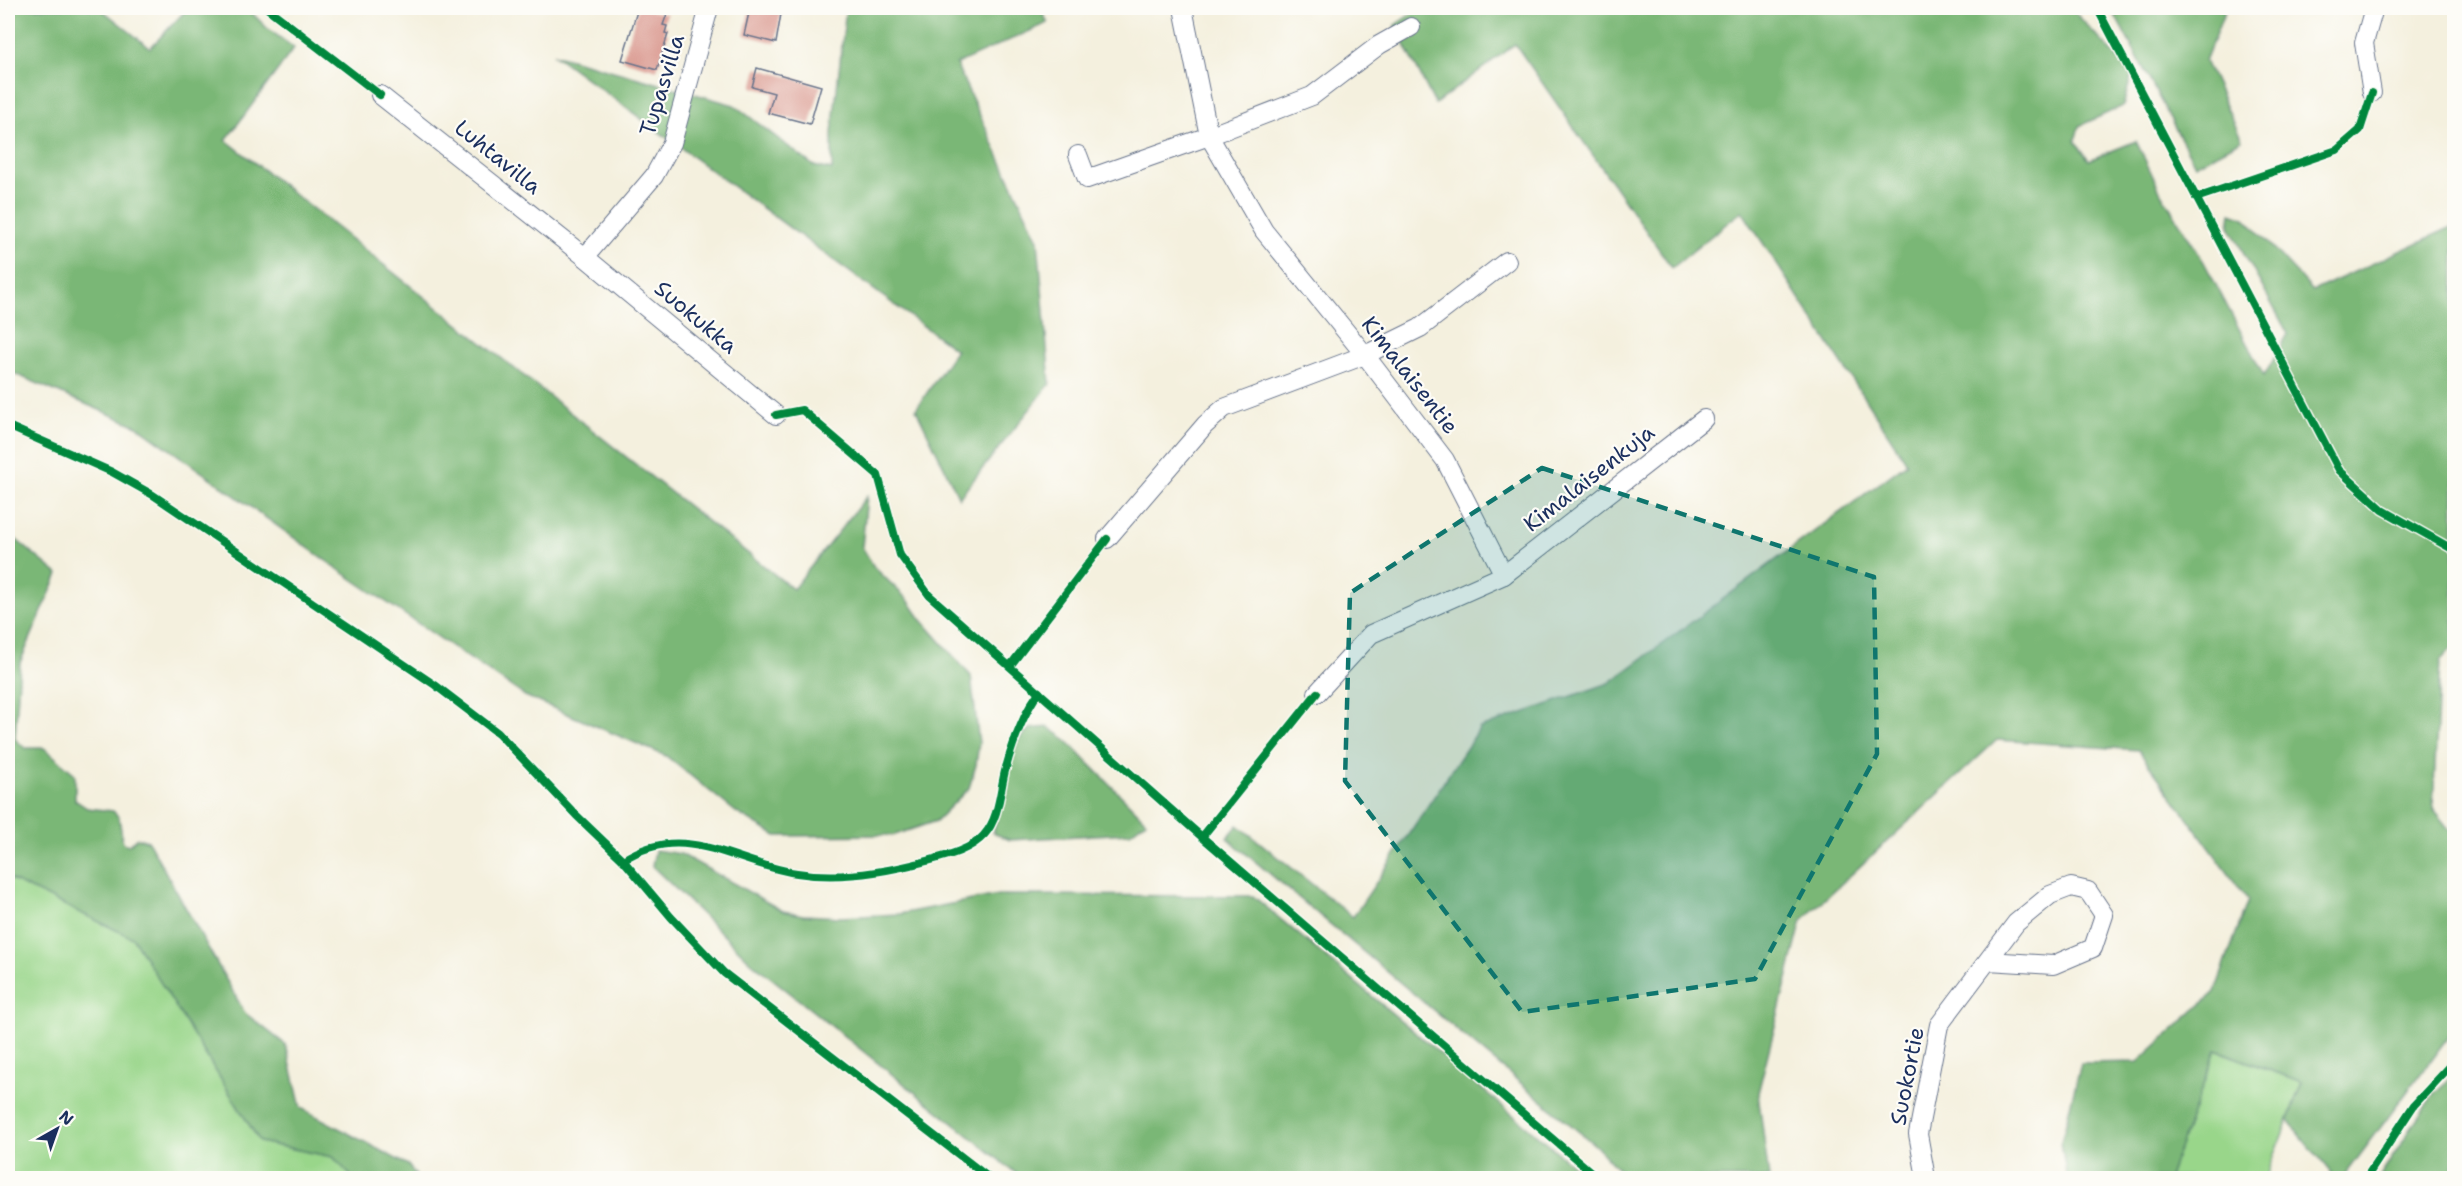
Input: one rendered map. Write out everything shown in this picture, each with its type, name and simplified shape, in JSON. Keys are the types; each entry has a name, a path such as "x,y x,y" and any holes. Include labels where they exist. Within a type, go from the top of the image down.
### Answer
{"street":[{"name":"Tupasvilla","path":"585,257 654,176 672,143 709,8"},
{"name":"Kimalaisentie","path":"1183,8 1209,136 1264,231 1365,355 1445,460 1504,575"},
{"path":"2372,93 2364,43 2374,8"},
{"path":"1078,154 1087,179 1209,136 1312,96 1379,45 1411,27"},
{"name":"Luhtavilla","path":"380,95 585,257"},
{"name":"Suokukka","path":"585,257 776,416"},
{"path":"1107,539 1204,425 1224,408 1365,355 1420,328 1507,261"},
{"name":"Kimalaisenkuja","path":"1504,575 1704,419"},
{"path":"1317,693 1371,634 1504,575"},
{"name":"Suokortie","path":"1926,1179 1918,1134 1939,1024 2016,923 2050,895 2071,887 2088,891 2104,915 2093,948 2053,965 1988,961"}],"highlighted area":[{"path":"1542,468 1874,577 1877,754 1755,979 1522,1012 1345,781 1350,593"}],"green space":[{"path":"8,8 100,8 150,48 188,8 247,8 267,28 294,48 226,140 793,589 867,496 862,547 874,567 908,600 921,619 971,676 979,743 976,765 969,788 936,821 895,835 776,836 737,813 666,756 525,696 339,570 137,426 8,371"},
{"path":"846,8 1040,8 1048,23 956,64 1038,240 1050,384 959,498 916,409 956,350 553,54 734,105 814,166 832,170 832,133"},
{"path":"1420,8 2071,8 2132,74 2123,106 2079,126 2075,141 2089,160 2136,141 2161,193 2204,262 2264,376 2288,334 2229,226 2231,213 2245,218 2313,291 2454,226 2454,646 2440,661 2433,808 2454,834 2454,1029 2343,1178 2335,1178 2288,1120 2302,1082 2216,1050 2169,1176 2174,1178 2067,1178 2061,1142 2081,1063 2138,1062 2215,992 2248,900 2138,750 1997,740 1802,920 1758,1093 1769,1178 1626,1178 1596,1146 1227,838 1238,825 1353,917 1480,728 1609,683 1907,463 1742,211 1672,268 1515,44 1435,104 1395,25"},
{"path":"2111,8 2226,8 2205,61 2242,140 2195,165"},
{"path":"8,533 58,574 20,663 15,739 25,748 44,748 75,774 75,800 87,808 113,811 119,817 123,843 129,845 137,838 148,841 245,1013 286,1045 301,1108 408,1165 418,1178 353,1178 333,1157 260,1142 133,938 8,878"},
{"path":"1048,727 1064,738 1146,821 1130,833 1010,840 993,833 1015,743 1029,729"},
{"path":"655,850 681,854 783,911 803,915 841,917 899,914 998,895 1253,896 1588,1178 1022,1178 750,961 652,866"},
{"path":"8,878 133,938 260,1142 333,1157 353,1178 8,1178"},
{"path":"2215,1050 2302,1082 2266,1178 2169,1176"},
{"path":"2454,1075 2454,1178 2379,1178 2434,1093"}],"building":[{"path":"638,8 667,14 663,25 667,26 665,33 668,34 657,70 622,60"},
{"path":"750,8 782,8 776,43 744,35"},
{"path":"757,68 821,86 810,124 768,113 774,93 752,87"}],"cycle path":[{"path":"267,8 380,95"},
{"path":"2097,8 2339,470 2383,510 2454,550"},
{"path":"2196,198 2337,150 2360,130 2372,93"},
{"path":"776,415 802,410 878,475 900,555 929,595 1202,837 1598,1178"},
{"path":"8,426 112,472 153,495 435,685 498,733 576,815 623,860 671,917 724,973 989,1178"},
{"path":"1010,666 1107,539"},
{"path":"623,860 646,849 667,844 689,844 710,848 774,868 829,876 862,874 895,868 958,852 979,840 993,821 1015,740 1039,692"},
{"path":"1202,837 1317,693"},
{"path":"2366,1178 2414,1105 2454,1062"}]}
